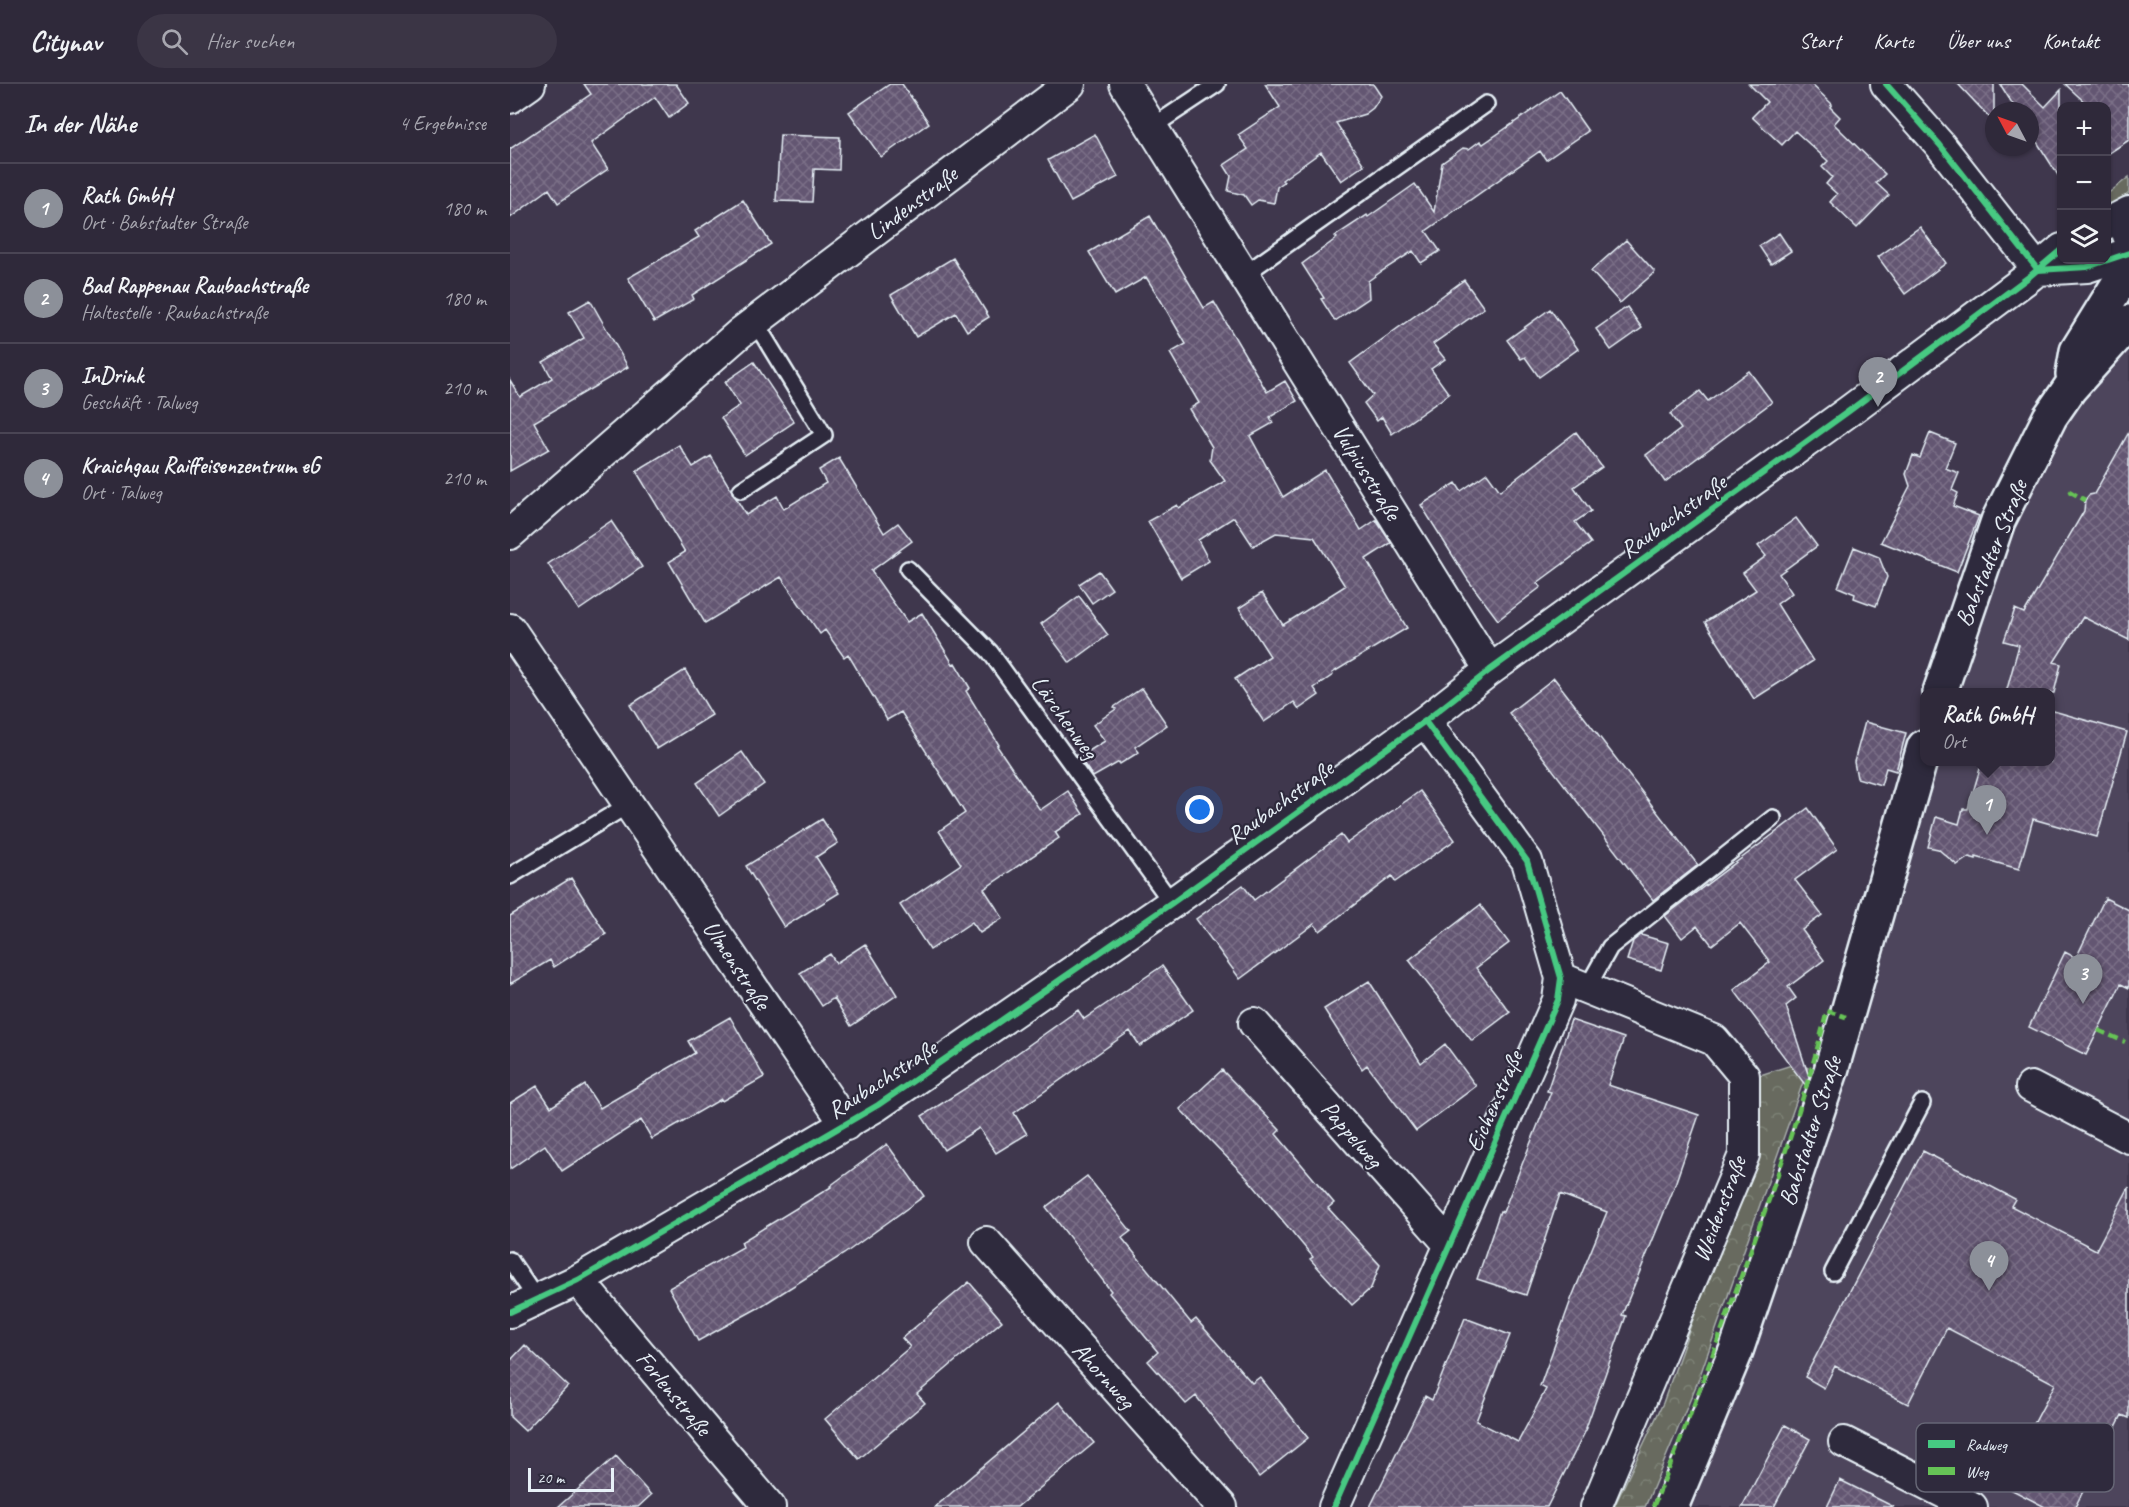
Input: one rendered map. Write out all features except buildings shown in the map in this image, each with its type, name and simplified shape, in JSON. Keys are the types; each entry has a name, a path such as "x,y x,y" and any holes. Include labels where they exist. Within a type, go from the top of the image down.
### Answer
{"street":[{"path":"510,98 530,84"},
{"name":"Lindenstraße","path":"510,534 755,322 1070,84"},
{"name":"Vulpiusstraße","path":"1125,84 1490,670"},
{"path":"1886,84 1947,154 2038,270 2087,267 2129,253"},
{"path":"2111,221 2129,212"},
{"path":"2129,228 2129,234"},
{"name":"Raubachstraße","path":"510,1312 578,1280 878,1105 1172,903 1425,722 1490,670 1699,520 2038,270 2057,253"},
{"name":"Babstadter Straße","path":"2070,387 2078,351 2129,267"},
{"name":"Babstadter Straße","path":"1942,688 1998,520 2050,417 2070,387 2129,322"},
{"name":"Ulmenstraße","path":"514,645 628,805 846,1125"},
{"name":"Eichenstraße","path":"1334,1507 1558,1000 1574,983 1527,861 1425,722"},
{"name":"Babstadter Straße","path":"1671,1507 1736,1351 1827,1083 1920,761"},
{"name":"Weidenstraße","path":"1574,983 1714,1040 1744,1076 1744,1155 1596,1507"},
{"name":"Pappelweg","path":"1254,1023 1450,1245"},
{"path":"2031,1087 2129,1138"},
{"name":"Ahornweg","path":"986,1242 1222,1507"},
{"name":"Forlenstraße","path":"578,1280 770,1507"},
{"path":"1845,1442 1916,1478"},
{"path":"1943,1492 1972,1507"}],"lane":[{"path":"1152,127 1217,84"},
{"path":"1245,274 1486,104"},
{"path":"741,490 824,435 755,322"},
{"name":"Lärchenweg","path":"908,569 990,652 1172,903"},
{"path":"510,876 628,805"},
{"path":"1574,983 1611,947 1773,818"},
{"path":"1833,1272 1922,1103"},
{"path":"510,1260 537,1300"}],"shaded area":[{"path":"2129,343 2129,1507 1682,1507 1929,766 2055,766 2055,688 1952,688 2010,527 2070,413"}],"green space":[{"path":"2129,177 2129,193 2111,209 2111,191"},
{"path":"1798,1063 1808,1068 1698,1381 1645,1507 1614,1507 1663,1403 1752,1155 1760,1075"}],"marked path":[{"path":"2069,491 2085,500"},
{"path":"1653,1507 1697,1397 1775,1183 1827,1011 1846,1017"},
{"path":"2098,1030 2125,1042"}],"cycle path":[{"path":"1886,84 1940,145 2038,270"},
{"path":"510,1312 578,1280 878,1105 1172,903 1425,721 1490,670 1849,411 2030,276 2057,253"},
{"path":"2038,270 2087,267 2129,253"},
{"path":"1334,1507 1558,1000 1561,978 1527,861 1425,721"}],"place":[{"name":"Bad Rappenau Raubachstraße","path":"1878,407"},
{"name":"Rath GmbH","path":"1987,835"},
{"name":"InDrink","path":"2083,1004"},
{"name":"Kraichgau Raiffeisenzentrum eG","path":"1989,1291"}]}
